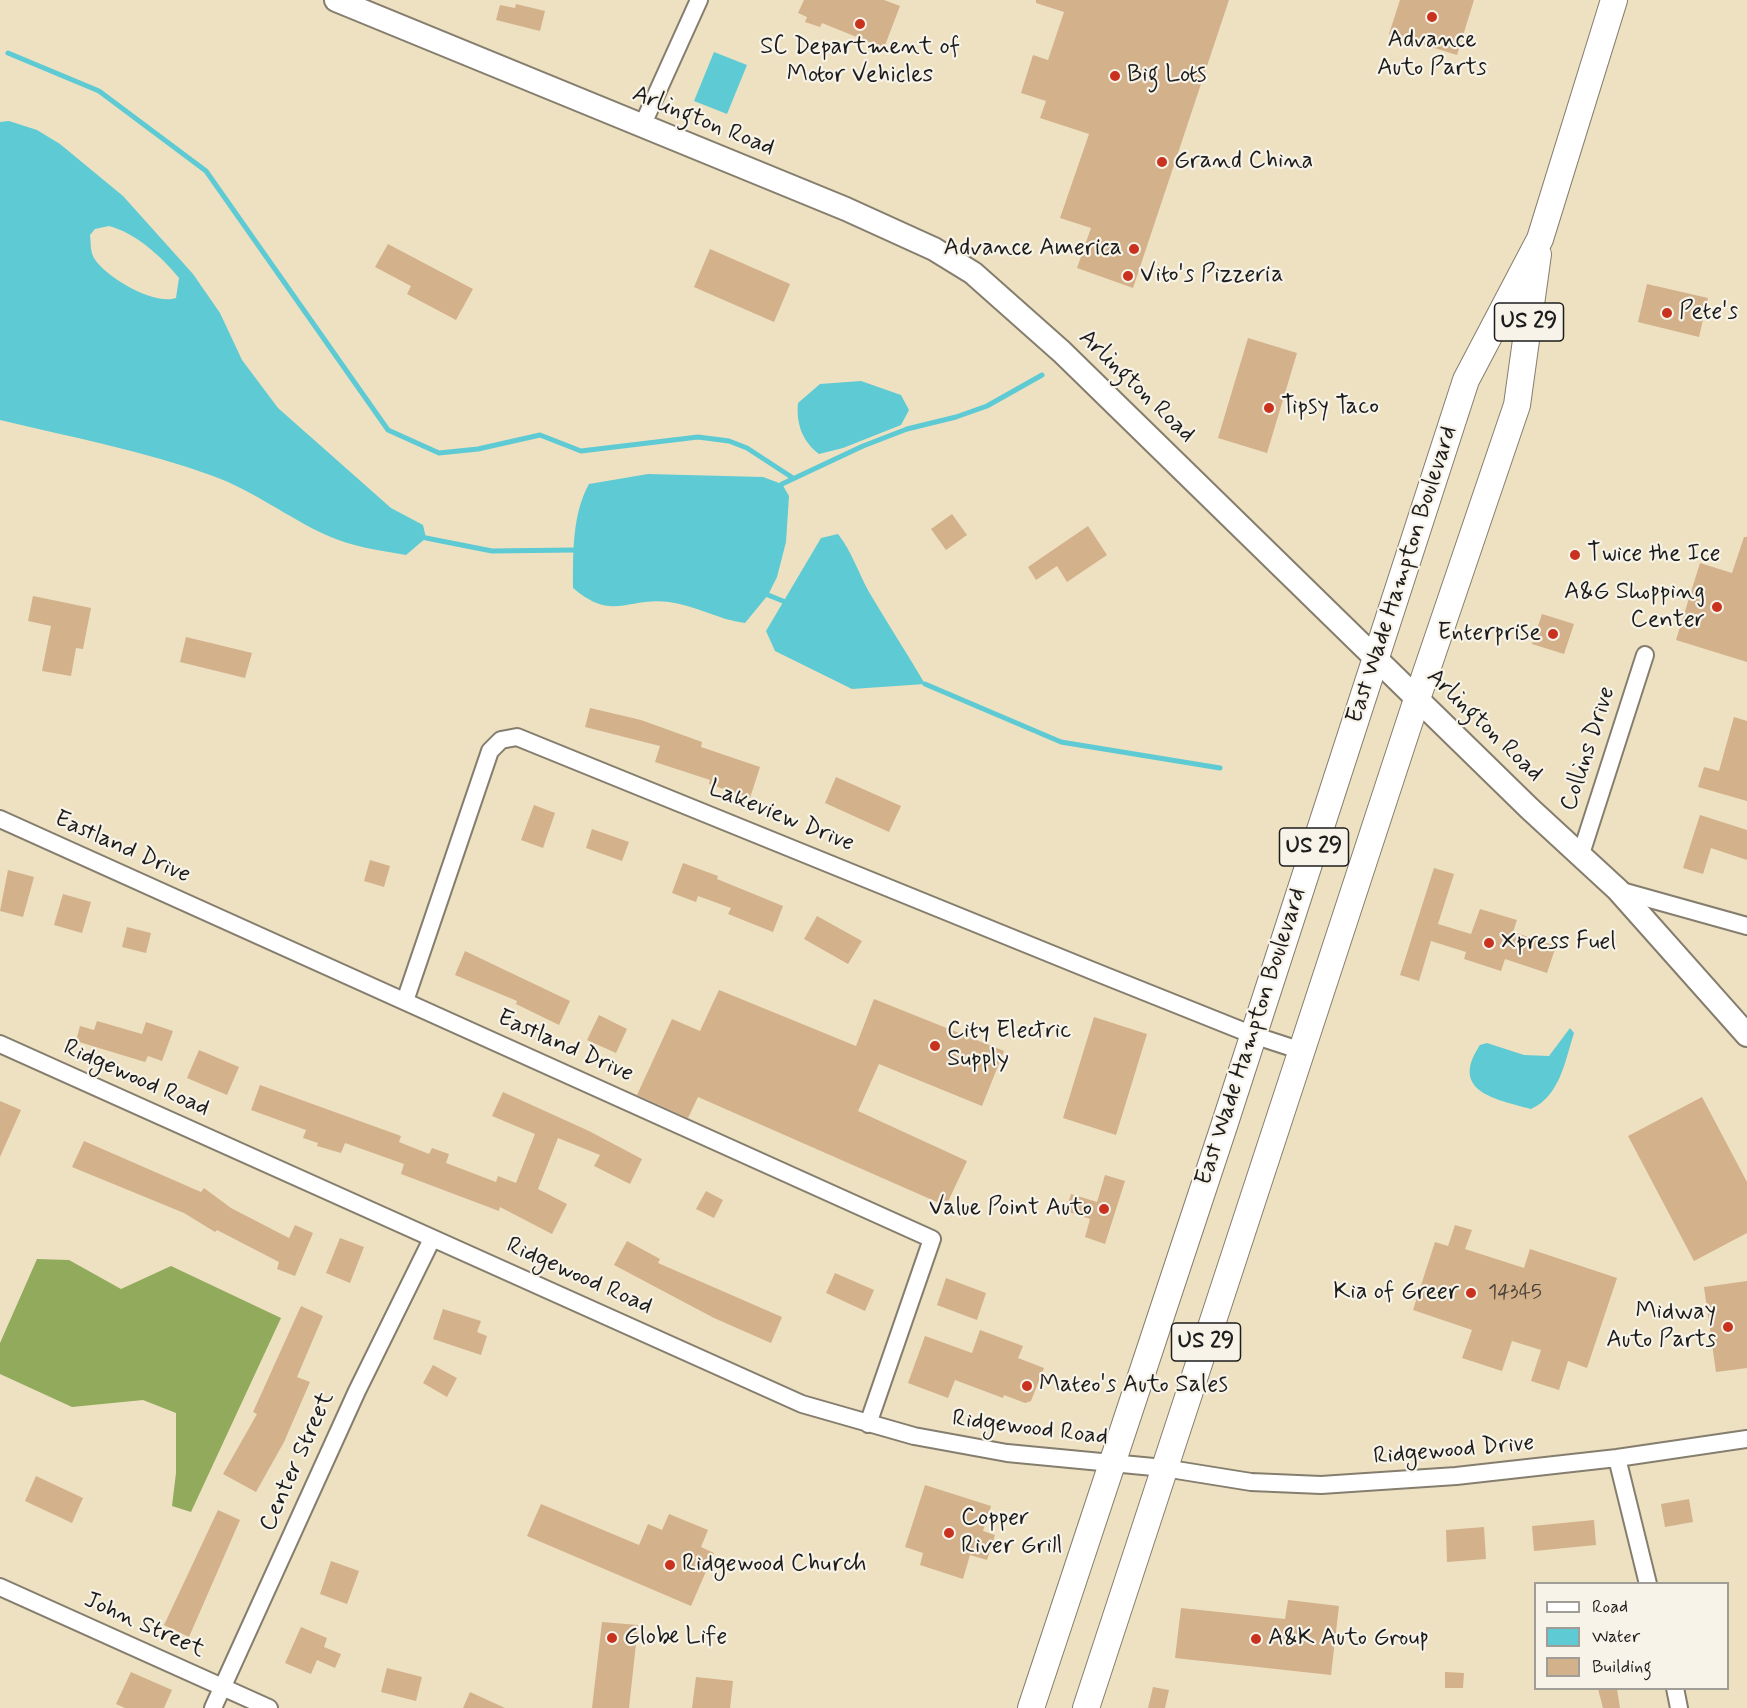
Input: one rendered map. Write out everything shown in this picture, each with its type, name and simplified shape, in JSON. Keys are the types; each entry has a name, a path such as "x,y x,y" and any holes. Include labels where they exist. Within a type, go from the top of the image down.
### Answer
{"main road":[{"name":"Arlington Road","path":"336,0 890,228 934,249 973,273 1062,352 1580,857 1618,890 1747,1035"},
{"name":"East Wade Hampton Boulevard","path":"1086,1708 1417,699 1517,405 1540,239 1614,0"},
{"name":"East Wade Hampton Boulevard","path":"1031,1708 1466,380 1540,239"}],"street":[{"path":"642,126 699,0"},
{"name":"Collins Drive","path":"1580,857 1645,655"},
{"name":"Lakeview Drive","path":"405,1001 490,751 501,740 517,737 1253,1035 1302,1051"},
{"name":"Eastland Drive","path":"0,819 932,1239 868,1424"},
{"path":"1618,890 1747,926"},
{"name":"Ridgewood Road","path":"0,1044 802,1404 868,1424 960,1446 1164,1468"},
{"name":"Center Street","path":"213,1708 357,1391 432,1239"},
{"name":"Ridgewood Drive","path":"1164,1468 1251,1482 1321,1485 1445,1477 1617,1458 1747,1439"},
{"path":"1617,1458 1648,1582"},
{"name":"John Street","path":"0,1587 269,1708"},
{"path":"1675,1690 1680,1708"}],"green space":[{"path":"37,1259 69,1260 121,1289 171,1266 281,1318 191,1512 172,1506 176,1473 176,1413 143,1400 72,1407 0,1374 0,1343"}],"water":[{"path":"714,52 747,65 727,114 694,101"},
{"path":"9,121 37,130 60,144 123,196 193,274 220,313 242,360 278,408 391,508 423,525 426,538 406,555 356,545 326,535 242,489 213,476 134,452 0,420 0,122","holes":["109,226 119,229 148,247 179,278 176,298 156,298 144,294 119,281 100,266 92,253 90,235 95,229"]},
{"path":"861,381 901,395 909,410 901,425 843,448 819,454 808,443 801,431 798,403 820,384"},
{"path":"648,474 763,477 782,484 789,496 786,542 777,577 768,595 745,623 669,602 654,601 620,606 599,604 573,588 576,521 589,484"},
{"path":"838,534 869,592 925,684 852,689 775,651 766,631 821,538"},
{"path":"1570,1028 1574,1033 1560,1077 1549,1096 1531,1109 1490,1096 1480,1091 1473,1083 1470,1073 1472,1061 1480,1045 1487,1043 1524,1055 1549,1056"}],"building":[{"name":"SC Department of Motor Vehicles","path":"804,0 884,0 900,6 884,48 822,23 820,27 805,22 807,17 798,13"},
{"name":"Big Lots","path":"1036,0 1229,0 1133,288 1077,268 1091,228 1060,218 1089,134 1040,118 1046,101 1021,93 1033,55 1048,60 1064,12 1036,3"},
{"name":"Advance Auto Parts","path":"1400,0 1474,0 1457,55 1389,34"},
{"path":"516,4 545,11 540,31 496,20 500,5 515,8"},
{"path":"388,244 473,289 456,320 407,294 411,286 375,267"},
{"path":"710,249 790,284 774,322 694,287"},
{"path":"1647,284 1708,298 1699,337 1638,322"},
{"path":"1248,338 1297,353 1267,453 1218,438"},
{"path":"952,514 967,535 946,550 931,529"},
{"path":"1088,526 1107,555 1067,582 1057,566 1036,580 1028,567"},
{"name":"A&G Shopping Center","path":"1744,537 1747,537 1747,662 1676,640 1700,563 1732,573"},
{"path":"33,596 91,608 83,649 76,648 71,676 42,671 51,626 28,621"},
{"name":"Enterprise","path":"1542,614 1574,624 1564,654 1532,644"},
{"path":"186,637 252,653 245,678 180,662"},
{"path":"590,708 641,720 702,742 701,747 760,767 750,798 709,784 710,780 655,762 660,746 585,727"},
{"path":"1734,717 1747,721 1747,801 1698,787 1704,767 1719,771"},
{"path":"836,777 901,806 889,832 825,803"},
{"path":"534,805 555,813 543,848 521,840"},
{"path":"1700,815 1747,830 1747,860 1711,848 1703,874 1683,868"},
{"path":"592,829 629,842 622,861 586,848"},
{"path":"370,860 390,866 384,887 364,881"},
{"path":"683,863 718,876 717,879 783,906 773,932 728,914 731,908 698,896 696,902 672,893"},
{"path":"1434,868 1454,874 1438,924 1471,934 1480,909 1517,920 1513,932 1556,946 1547,973 1505,959 1501,971 1464,959 1466,952 1431,941 1419,981 1400,975"},
{"path":"8,870 34,877 23,917 0,911"},
{"path":"63,894 91,902 82,933 54,925"},
{"path":"817,916 862,941 848,964 804,939"},
{"path":"127,927 151,933 146,953 122,947"},
{"path":"465,951 570,1001 559,1025 516,1004 517,1001 455,975"},
{"path":"719,990 856,1046 874,999 1004,1051 982,1106 879,1064 858,1111 967,1161 946,1206 698,1097 688,1118 637,1095 672,1019 700,1031"},
{"path":"599,1015 627,1029 616,1053 587,1040"},
{"path":"1094,1017 1147,1034 1116,1135 1063,1118"},
{"path":"97,1021 142,1034 146,1022 173,1031 162,1061 148,1056 145,1062 76,1041 80,1026 94,1030"},
{"path":"199,1050 239,1067 227,1095 187,1078"},
{"path":"260,1085 401,1136 399,1142 429,1154 432,1148 449,1154 446,1163 496,1182 498,1176 516,1183 535,1134 492,1116 503,1092 589,1131 642,1159 630,1184 594,1166 600,1155 558,1138 538,1189 567,1204 552,1234 500,1207 499,1211 401,1174 404,1164 345,1143 341,1153 317,1146 318,1143 303,1138 306,1130 251,1110"},
{"path":"1702,1097 1747,1182 1747,1233 1694,1261 1628,1136"},
{"path":"0,1101 21,1110 0,1157"},
{"path":"84,1141 201,1192 204,1188 231,1208 289,1238 295,1225 313,1233 295,1276 277,1269 279,1262 217,1230 215,1232 184,1213 72,1167"},
{"path":"1105,1175 1125,1181 1105,1244 1085,1237 1090,1219 1066,1211 1071,1194 1097,1202"},
{"path":"706,1191 723,1200 714,1218 696,1209"},
{"path":"1455,1225 1472,1230 1465,1249 1524,1268 1530,1249 1617,1278 1587,1368 1568,1361 1559,1390 1531,1381 1541,1350 1512,1341 1502,1371 1462,1358 1472,1330 1413,1310 1435,1242 1448,1246"},
{"path":"340,1238 364,1247 350,1283 326,1273"},
{"path":"627,1241 660,1259 658,1263 782,1317 771,1343 714,1318 614,1265"},
{"path":"835,1273 874,1290 865,1311 826,1293"},
{"path":"946,1278 986,1293 977,1320 937,1305"},
{"name":"Midway Auto Parts","path":"1747,1281 1747,1368 1716,1372 1704,1287"},
{"path":"301,1306 323,1316 297,1377 310,1382 284,1442 256,1492 223,1474 257,1414 253,1412"},
{"path":"443,1309 481,1321 477,1332 487,1336 481,1355 433,1339"},
{"path":"980,1330 1023,1346 1018,1358 1044,1368 1031,1401 1025,1403 1004,1395 1003,1398 955,1380 948,1398 908,1383 925,1336 972,1353"},
{"path":"433,1365 457,1378 447,1397 423,1383"},
{"path":"36,1476 83,1498 72,1523 25,1501"},
{"name":"Copper River Grill","path":"925,1485 991,1506 983,1531 995,1535 987,1560 970,1555 963,1579 920,1565 923,1553 905,1547"},
{"path":"1689,1499 1693,1522 1665,1527 1661,1504"},
{"path":"541,1504 639,1545 648,1524 662,1530 669,1514 708,1530 701,1547 714,1553 691,1606 527,1536"},
{"path":"218,1510 240,1520 189,1637 164,1625"},
{"path":"1594,1520 1596,1545 1534,1551 1532,1526"},
{"path":"1484,1527 1486,1559 1447,1562 1446,1530"},
{"path":"331,1561 359,1571 347,1604 320,1594"},
{"name":"A&K Auto Group","path":"1288,1600 1339,1606 1331,1675 1175,1658 1181,1608 1285,1619"},
{"path":"602,1622 638,1625 629,1708 592,1708"},
{"path":"301,1627 327,1638 324,1647 341,1654 335,1668 317,1660 311,1674 285,1663"},
{"path":"387,1668 422,1677 416,1701 381,1692"},
{"path":"131,1672 172,1690 164,1708 125,1708 116,1704"},
{"path":"1445,1672 1464,1673 1463,1688 1445,1688"},
{"path":"696,1677 733,1681 730,1708 692,1708"},
{"path":"1153,1687 1169,1690 1165,1708 1148,1708"},
{"path":"1598,1690 1617,1690 1620,1708 1603,1708"},
{"path":"470,1692 505,1708 463,1708"}],"waterway":[{"path":"8,53 99,91 206,171 388,430 439,453 478,449 540,435 581,451 698,437 729,441 747,448 793,478"},
{"path":"782,484 863,446 907,429 956,417 987,406 1042,375"},
{"path":"426,538 492,551 573,550"},
{"path":"768,595 783,601"},
{"path":"925,684 1061,742 1220,768"}],"place":[{"name":"Advance Auto Parts","path":"1432,17"},
{"name":"SC Department of Motor Vehicles","path":"860,24"},
{"name":"Big Lots","path":"1115,76"},
{"name":"Grand China","path":"1162,162"},
{"name":"Advance America","path":"1134,249"},
{"name":"Vito's Pizzeria","path":"1128,276"},
{"name":"Pete's","path":"1667,313"},
{"name":"Tipsy Taco","path":"1269,408"},
{"name":"Twice the Ice","path":"1575,555"},
{"name":"A&G Shopping Center","path":"1717,607"},
{"name":"Enterprise","path":"1553,634"},
{"name":"Xpress Fuel","path":"1489,943"},
{"name":"City Electric Supply","path":"935,1046"},
{"name":"Value Point Auto","path":"1104,1209"},
{"name":"Kia of Greer","path":"1471,1293"},
{"name":"Midway Auto Parts","path":"1728,1327"},
{"name":"Mateo's Auto Sales","path":"1027,1386"},
{"name":"Copper River Grill","path":"949,1533"},
{"name":"Ridgewood Church","path":"670,1565"},
{"name":"Globe Life","path":"612,1638"},
{"name":"A&K Auto Group","path":"1256,1639"}]}
